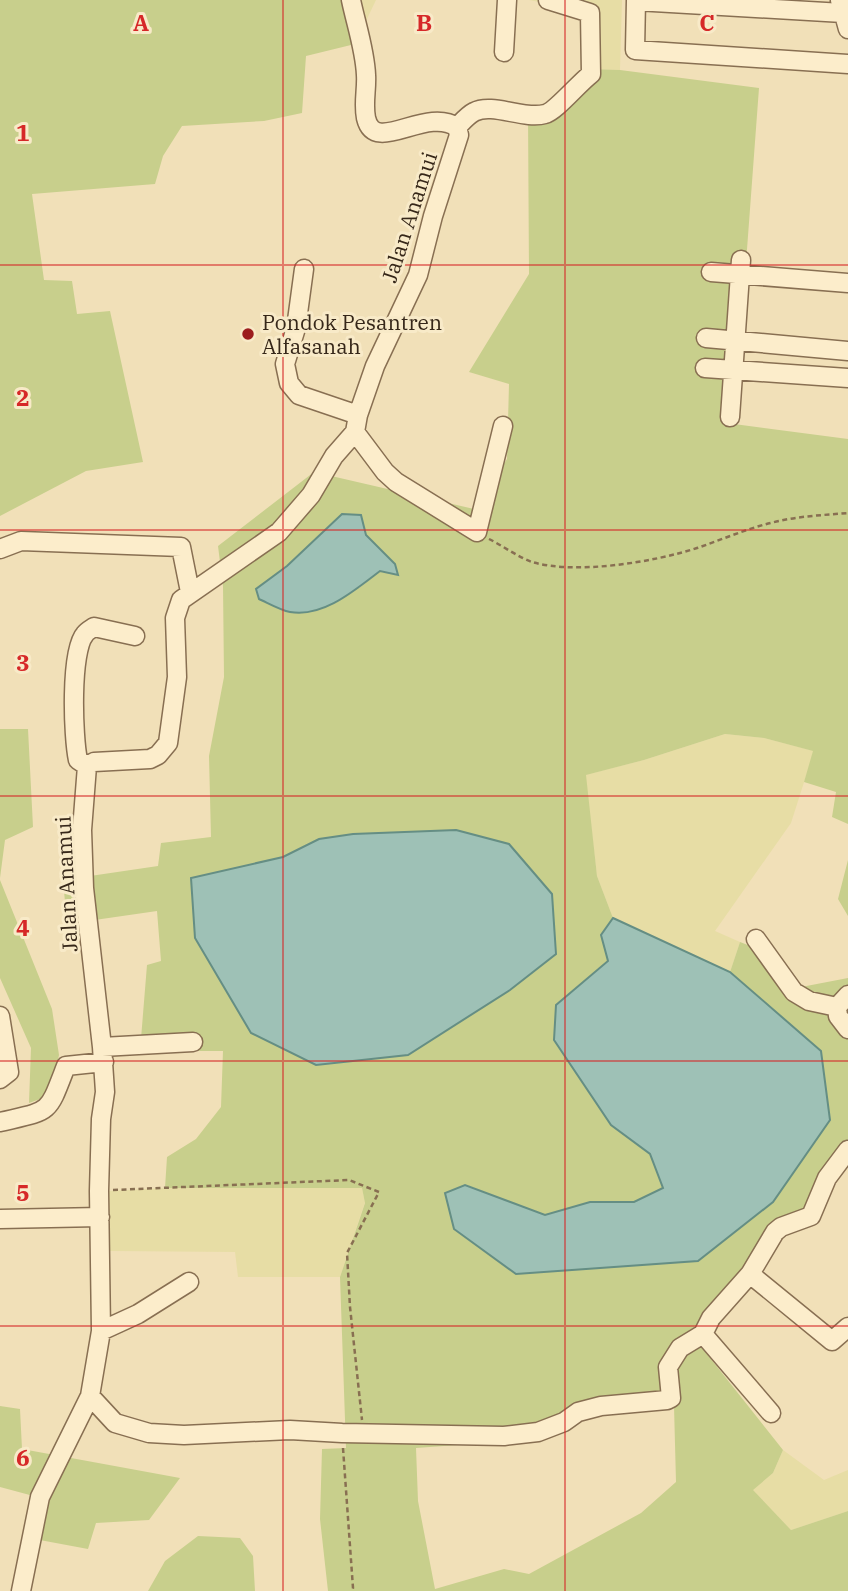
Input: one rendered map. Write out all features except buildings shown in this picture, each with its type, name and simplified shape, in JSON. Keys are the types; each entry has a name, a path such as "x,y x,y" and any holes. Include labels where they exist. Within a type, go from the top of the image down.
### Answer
{"street":[{"name":"Jalan Anamui","path":"24,1590 40,1497 90,1396 101,1331 99,1191 101,1119 105,1092 84,888 82,831 87,766 94,762 150,760 168,743 177,677 175,618 181,600 279,532 312,495 356,424 375,366 418,275 433,216 459,135 457,127 449,121 429,120 387,134 371,130 366,120 364,104 366,73 351,0"},
{"path":"504,52 507,0"},
{"path":"457,127 479,110 532,116 546,114 554,110 575,86 591,74 590,13 548,0"},
{"path":"844,14 636,0 635,50 848,64"},
{"path":"711,272 741,267 848,283"},
{"path":"730,417 741,267"},
{"path":"304,269 296,328 285,364 289,383 299,395 356,424 385,472 396,482 477,532 503,426"},
{"path":"706,338 848,351"},
{"path":"705,368 848,379"},
{"path":"0,550 21,541 181,547 190,592"},
{"path":"87,766 78,760 74,742 75,680 79,649 84,635 94,627 135,636"},
{"path":"756,939 794,992 809,1001 843,1001 838,1016 848,1029"},
{"path":"0,1024 9,1072 0,1079"},
{"path":"0,1122 40,1113 51,1105 66,1066 103,1055 193,1042"},
{"path":"90,1396 115,1423 149,1433 184,1435 290,1430 504,1436 538,1432 564,1422 578,1412 601,1406 667,1401 672,1393 668,1367 680,1348 703,1334 711,1318 750,1274 775,1232 781,1227 811,1216 827,1178 848,1150"},
{"path":"827,1178 848,1178"},
{"path":"0,1219 100,1217"},
{"path":"750,1274 832,1341 848,1327"},
{"path":"101,1331 138,1314 189,1282"},
{"path":"703,1334 771,1413"}],"path":[{"path":"477,532 532,562 572,567 600,566 632,563 695,548 741,531 780,521 848,513"},
{"path":"99,1191 349,1180 379,1192 347,1252 363,1433"},
{"path":"342,1433 352,1591"}],"shaded area":[{"path":"348,0 376,0 355,44"},
{"path":"529,0 622,0 620,70 591,69 592,12"},
{"path":"725,734 764,738 814,751 791,823 715,931 740,942 730,972 613,918 597,876 585,775 644,760"},
{"path":"165,1188 362,1188 365,1202 340,1277 238,1277 235,1252 110,1251 109,1191"},
{"path":"783,1450 824,1480 848,1470 848,1511 791,1530 752,1490 773,1473"}],"green space":[{"path":"0,0 348,0 355,44 306,56 302,113 264,121 182,126 163,156 155,184 32,194 44,280 72,281 77,314 110,311 143,462 86,471 0,516"},
{"path":"591,69 620,70 759,88 734,424 848,439 848,824 832,817 836,792 804,782 813,751 764,738 725,734 586,775 597,876 613,918 601,935 609,961 556,1005 611,1125 650,1154 663,1188 634,1202 590,1202 545,1215 466,1185 445,1193 698,1261 821,1051 730,972 740,942 771,954 796,988 848,978 848,1152 814,1220 777,1229 695,1339 783,1450 773,1473 753,1490 791,1530 848,1511 848,1591 328,1591 320,1519 322,1449 346,1448 340,1277 365,1203 362,1188 165,1188 167,1157 196,1139 221,1107 223,1051 140,1051 147,965 161,961 157,911 67,924 63,880 158,866 161,843 211,837 209,756 224,677 223,586 218,546 314,472 474,509 507,459 509,384 469,372 529,274 528,113 555,115","holes":["361,516 366,535 395,564 397,575 380,571 359,588 256,589","456,830 556,954 510,990 408,1055 316,1065 251,1033 195,938 192,878 283,857 319,839 353,834","674,1406 676,1482 641,1513 529,1574 504,1569 435,1589 418,1501 416,1448 528,1440 605,1410"]},
{"path":"0,729 28,729 33,827 5,840 0,878"},
{"path":"848,860 848,916 838,899"},
{"path":"0,880 52,1009 59,1055 51,1095 29,1103 31,1048 0,978"},
{"path":"0,1406 20,1409 22,1449 180,1478 149,1520 96,1523 88,1549 29,1538 41,1498 0,1487"},
{"path":"198,1536 240,1538 253,1556 255,1591 148,1591 165,1561"}],"water":[{"path":"342,514 361,515 366,535 395,564 398,575 380,571 338,601 314,611 290,612 259,599 256,589 287,566"},
{"path":"456,830 509,844 552,894 556,954 510,990 408,1055 316,1065 251,1033 195,938 191,878 283,857 319,839 353,834"},
{"path":"613,918 730,972 821,1051 830,1120 773,1202 698,1261 516,1274 454,1229 445,1193 465,1185 545,1215 590,1202 634,1202 663,1188 650,1154 611,1125 554,1040 556,1005 608,961 601,935"}],"place":[{"name":"Pondok Pesantren Alfasanah","path":"248,334"}]}
